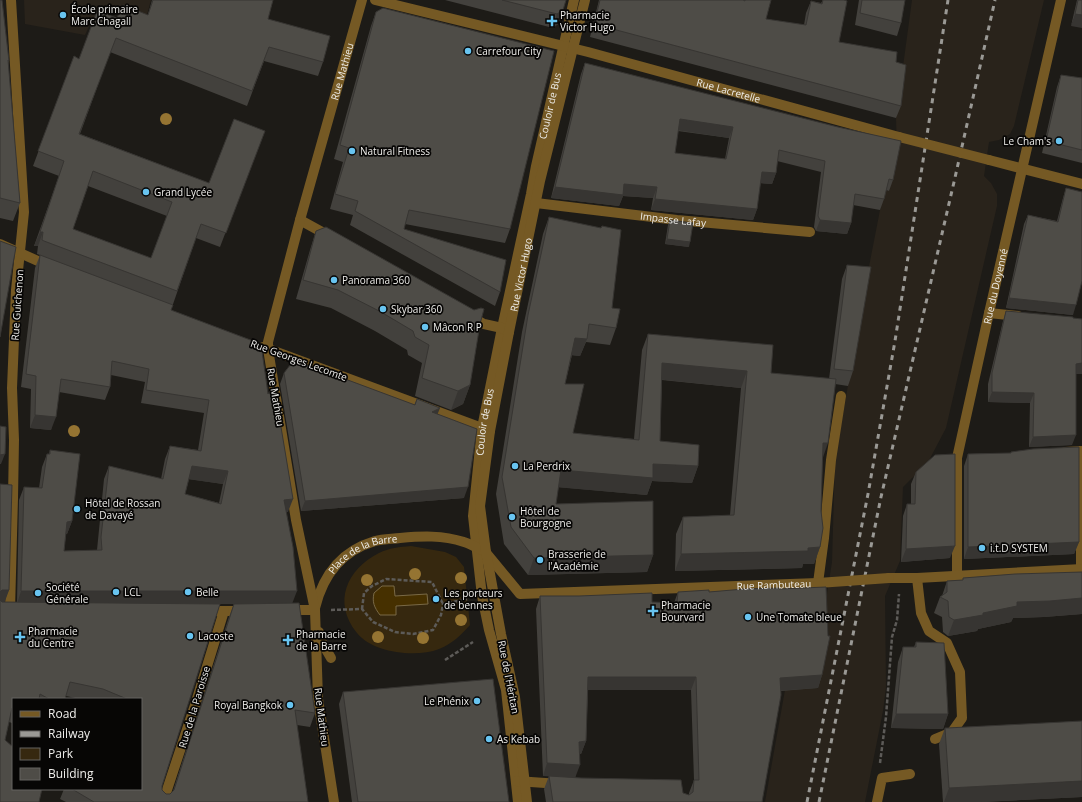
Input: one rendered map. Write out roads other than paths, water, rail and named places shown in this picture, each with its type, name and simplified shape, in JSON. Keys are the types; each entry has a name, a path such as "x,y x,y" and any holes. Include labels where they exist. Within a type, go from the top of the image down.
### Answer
{"street":[{"name":"Rue Mathieu","path":"334,802 318,699 315,610 296,520 268,342 300,220 362,0"},
{"name":"Rue Lacretelle","path":"376,0 568,48 884,133 1082,184"},
{"path":"568,48 574,0"},
{"name":"Rue Victor Hugo","path":"486,552 480,506 486,429 505,330 536,203 568,48 585,0"},
{"name":"Rue du Doyenné","path":"957,576 961,458 989,312 1061,0"},
{"path":"0,4 11,3"},
{"name":"Rue Guichenon","path":"9,610 14,440 12,388 16,290 24,212 11,3"},
{"name":"Couloir de Bus","path":"505,330 536,166 568,48"},
{"name":"Impasse Lafay","path":"536,203 678,220 810,232"},
{"path":"300,220 341,243"},
{"path":"0,244 58,270"},
{"path":"464,312 484,324 505,330"},
{"path":"989,312 1028,317"},
{"name":"Rue Georges Lecomte","path":"254,344 486,429"},
{"path":"818,583 824,538 831,460 841,396"},
{"name":"Couloir de Bus","path":"486,429 473,516 482,596 506,690 520,782 518,802"},
{"path":"1058,452 1082,451 1082,569"},
{"name":"Place de la Barre","path":"331,658 320,639 315,610 317,599 323,585 339,560 356,549 376,541 421,536 443,537 465,542 486,552"},
{"name":"Rue Rambuteau","path":"486,552 520,594 818,583 901,577 917,578 1082,569"},
{"name":"Rue de l'Héritan","path":"486,552 501,634 515,697 520,782 527,802"},
{"path":"917,578 921,613 929,631 947,643 960,672 962,718 952,732 935,739"},
{"path":"275,610 315,610"},
{"path":"192,611 253,611"},
{"name":"Rue de la Paroisse","path":"163,802 224,611"},
{"path":"877,802 882,778 910,774"},
{"path":"520,782 569,784"}],"railway":[{"path":"807,802 868,494 895,341 948,0"},
{"path":"819,802 881,497 995,0"}],"place":[{"name":"École primaire Marc Chagall","path":"63,15"},
{"name":"Pharmacie Victor Hugo","path":"552,21"},
{"name":"Carrefour City","path":"468,51"},
{"name":"Le Cham's","path":"1059,141"},
{"name":"Natural Fitness","path":"352,151"},
{"name":"Grand Lycée","path":"146,192"},
{"name":"Panorama 360","path":"334,280"},
{"name":"Skybar 360","path":"383,309"},
{"name":"Mâcon R P","path":"425,327"},
{"name":"La Perdrix","path":"515,466"},
{"name":"Hôtel de Rossan de Davayé","path":"77,509"},
{"name":"Hôtel de Bourgogne","path":"512,517"},
{"name":"i.t.D SYSTEM","path":"982,548"},
{"name":"Brasserie de l'Académie","path":"540,560"},
{"name":"LCL","path":"116,592"},
{"name":"Belle","path":"188,592"},
{"name":"Société Générale","path":"38,593"},
{"name":"Les porteurs de bennes","path":"436,599"},
{"name":"Pharmacie Bourvard","path":"653,611"},
{"name":"Une Tomate bleue","path":"748,617"},
{"name":"Lacoste","path":"190,636"},
{"name":"Pharmacie du Centre","path":"20,637"},
{"name":"Pharmacie de la Barre","path":"288,640"},
{"name":"Le Phénix","path":"477,701"},
{"name":"Royal Bangkok","path":"290,705"},
{"name":"As Kebab","path":"489,739"}]}
